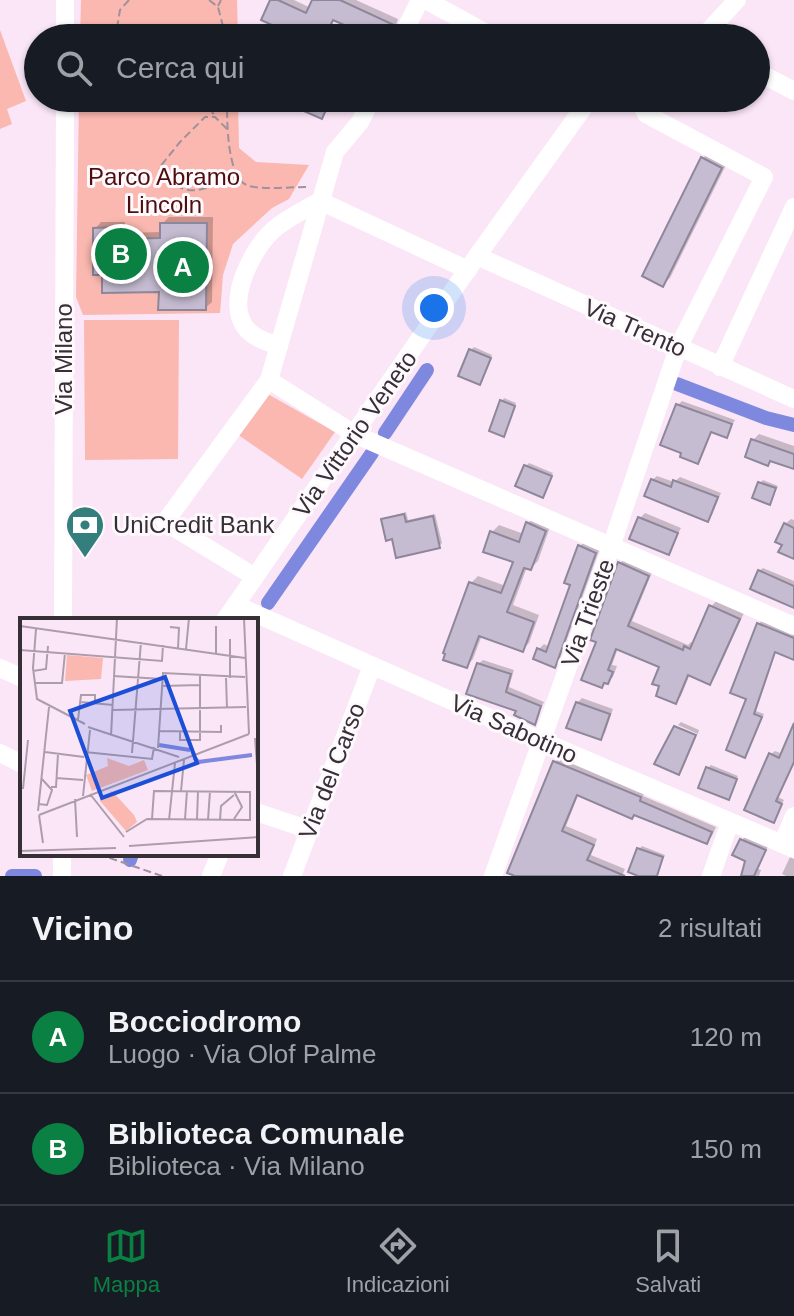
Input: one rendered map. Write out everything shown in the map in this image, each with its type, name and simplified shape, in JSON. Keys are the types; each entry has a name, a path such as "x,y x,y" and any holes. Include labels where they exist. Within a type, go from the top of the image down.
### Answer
{"street":[{"path":"65,0 65,24"},
{"path":"409,24 423,0 468,24"},
{"path":"715,24 737,0"},
{"path":"770,78 794,91"},
{"name":"Via Milano","path":"63,618 56,230 64,112"},
{"path":"255,577 165,522 269,380 335,152 365,112"},
{"name":"Via Vittorio Veneto","path":"230,613 580,112"},
{"name":"Via Trieste","path":"493,876 612,545 678,348 764,177 645,112"},
{"path":"279,346 253,335 241,319 239,292 246,267 257,246 275,228 322,194"},
{"name":"Via Trento","path":"322,194 472,263 794,399"},
{"path":"720,367 791,219"},
{"path":"269,380 356,435 794,626"},
{"name":"Via Sabotino","path":"258,623 372,666 788,846"},
{"name":"Via del Carso","path":"292,876 372,666"},
{"path":"0,668 20,677"},
{"path":"0,753 20,763"},
{"path":"258,813 310,830"},
{"path":"788,846 794,816"},
{"path":"711,876 730,822"},
{"path":"211,876 219,856"}],"path":[{"path":"118,24 120,10 129,0"},
{"path":"209,0 218,7 222,24"},
{"path":"218,7 221,0"},
{"path":"212,112 227,129"},
{"path":"227,112 227,129 237,175 247,186 322,194"},
{"path":"215,117 205,117 159,168 171,185 181,190 205,188 237,175"},
{"path":"104,856 162,876"}],"green space":[{"path":"81,0 237,0 238,24 80,24"},
{"path":"0,30 24,102 7,109 12,124 0,129"},
{"name":"Parco Abramo Lincoln","path":"79,112 238,112 239,148 256,162 309,165 289,199 272,208 233,244 223,275 220,313 83,315 76,297"},
{"path":"84,320 179,320 178,459 85,460"},
{"path":"266,393 335,432 302,479 237,434"}],"building":[{"path":"270,0 278,0 306,13 312,0 340,0 392,24 342,24 333,20 331,24 270,24 261,20"},
{"path":"306,112 325,112 322,119"},
{"path":"701,157 722,168 663,287 642,276"},
{"path":"160,223 207,223 206,310 158,310 159,292 102,293 102,275 93,275 93,228 119,227 119,239 160,238"},
{"path":"469,349 491,358 480,385 458,376"},
{"path":"500,400 515,406 504,437 489,431"},
{"path":"676,404 732,424 727,438 711,432 698,464 660,445"},
{"path":"751,439 794,454 794,469 770,461 768,466 745,457"},
{"path":"524,465 552,476 543,498 515,486"},
{"path":"651,479 671,487 673,480 718,497 708,522 644,496"},
{"path":"758,482 776,488 770,505 752,498"},
{"path":"404,514 406,522 433,516 440,548 396,558 392,539 386,541 381,519"},
{"path":"638,517 678,533 669,555 629,539"},
{"path":"526,522 546,531 531,570 524,568 507,612 534,622 523,652 479,636 467,668 443,660 469,582 501,593 513,562 483,552 490,531 519,542"},
{"path":"784,523 794,528 794,559 778,552 782,545 775,542"},
{"path":"578,545 596,553 555,668 533,659 537,648 546,652 570,585 564,583"},
{"path":"618,562 649,576 628,626 683,650 684,646 690,649 709,605 740,619 710,685 688,675 676,704 656,696 659,686 652,684 659,667 616,649 608,670 613,672 608,684 604,683 602,688 581,680 596,642 590,640"},
{"path":"758,570 794,586 794,608 750,589"},
{"path":"757,623 794,638 794,660 775,652 754,714 762,717 745,758 726,750 746,699 730,693"},
{"path":"477,663 511,674 506,692 541,706 535,725 514,715 516,711 466,694"},
{"path":"576,702 610,714 601,740 566,728"},
{"path":"794,723 794,762 776,801 782,804 774,823 744,810 769,753 779,758"},
{"path":"674,726 696,735 679,775 654,764"},
{"path":"553,761 641,797 640,801 712,832 707,844 634,815 632,819 577,795 562,831 594,845 587,860 625,876 515,876 507,873"},
{"path":"706,767 737,779 729,800 698,788"},
{"path":"740,839 766,850 754,876 741,876 745,861 732,855"},
{"path":"637,848 663,857 657,876 638,876 628,872"}],"waterway":[{"path":"385,433 427,370"},
{"path":"677,384 766,418 794,425"},
{"path":"268,603 372,453"},
{"path":"130,860 131,856"},
{"path":"12,876 35,876"}],"place":[{"name":"Biblioteca Comunale","path":"121,254"},
{"name":"Bocciodromo","path":"183,267"},
{"name":"UniCredit Bank","path":"85,559"}]}
